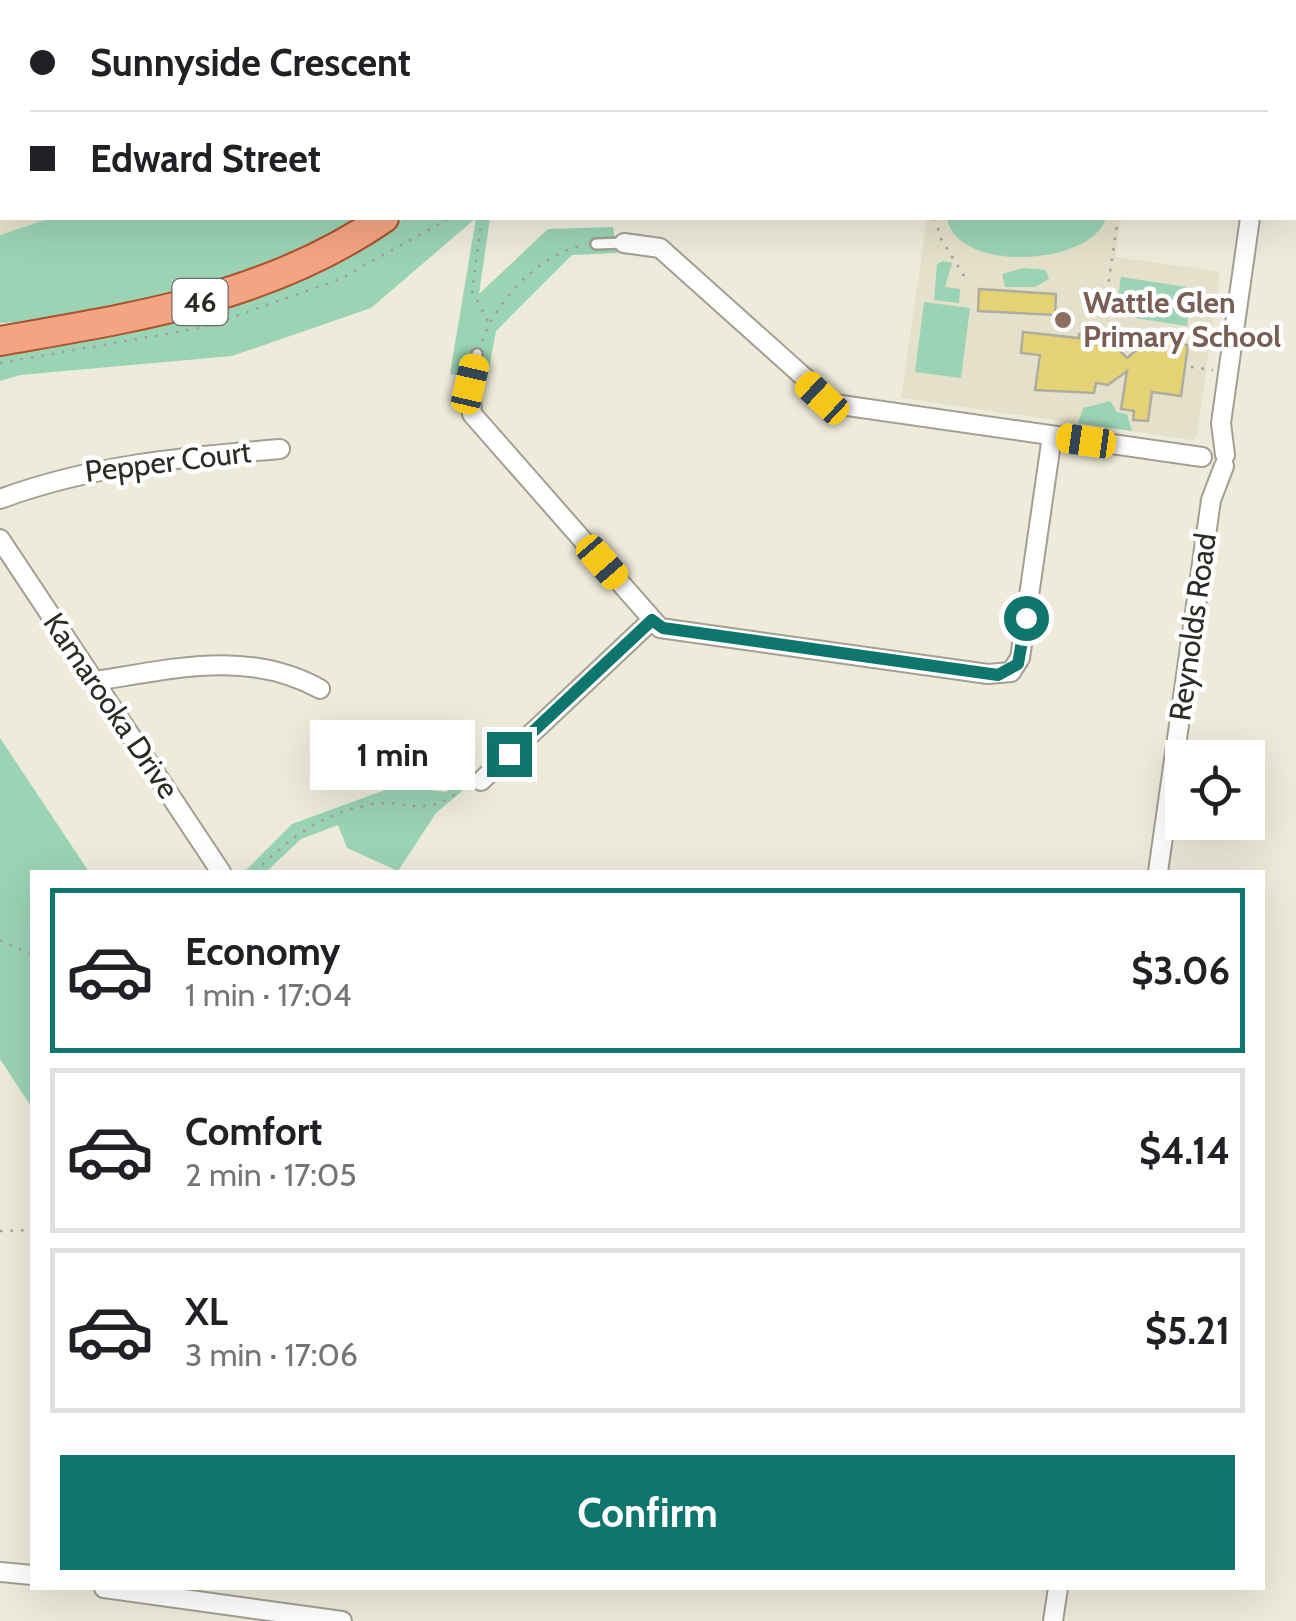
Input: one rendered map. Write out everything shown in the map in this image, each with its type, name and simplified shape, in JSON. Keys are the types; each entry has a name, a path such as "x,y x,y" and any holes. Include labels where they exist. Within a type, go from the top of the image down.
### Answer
{"main road":[{"name":"46","path":"0,341 170,310 254,287 320,258 381,220"}],"street":[{"path":"624,243 660,248 830,402 1213,459 1222,423 1250,220"},
{"path":"470,384 472,414 652,620 670,630 988,674 1007,673 1016,667 1022,651 1052,436"},
{"name":"Pepper Court","path":"0,498 65,476 129,463 280,449"},
{"name":"Reynolds Road","path":"1158,870 1211,500 1213,459"},
{"name":"Kamarooka Drive","path":"0,540 220,870"},
{"path":"480,780 652,620"},
{"path":"95,681 180,668 256,666 283,670 320,690"},
{"path":"0,1572 30,1576"},
{"path":"118,1590 342,1621"},
{"path":"1053,1621 1058,1590"}],"lane":[{"path":"596,244 624,243"},
{"path":"470,384 477,354"}],"path":[{"path":"482,220 472,290 488,323"},
{"path":"937,220 944,245 966,279"},
{"path":"1098,310 1108,280 1118,220"},
{"path":"477,354 488,323 546,260 572,248 596,244"},
{"path":"1190,367 1214,370"},
{"path":"257,870 300,830 370,805 440,806 480,780"},
{"path":"0,940 30,954"},
{"path":"0,1231 30,1230"}],"shaded area":[{"path":"0,220 45,220 0,235"},
{"name":"Wattle Glen Primary School","path":"927,220 1121,220 1115,257 1220,272 1197,436 1192,440 901,398"}],"green space":[{"path":"45,220 360,220 282,260 189,292 92,314 0,323 0,235"},
{"path":"402,220 474,220 371,308 232,356 20,375 0,381 0,353 137,329 239,305 289,286"},
{"path":"476,220 490,220 479,294 548,229 613,227 617,253 572,255 496,331 487,380 450,374"},
{"path":"948,220 1105,220 1096,234 1077,246 1025,257 974,248 956,236"},
{"path":"952,263 945,287 960,289 959,303 934,300 937,264"},
{"path":"1023,268 1046,270 1049,279 1035,287 1005,287 1002,274"},
{"path":"1121,277 1193,288 1187,326 1115,315"},
{"path":"924,302 970,308 961,378 915,372"},
{"path":"1110,401 1117,412 1127,414 1132,431 1078,423 1083,408"},
{"path":"0,738 88,870 30,870 30,1105 0,1059"},
{"path":"465,774 473,782 436,813 399,870 347,848 338,825 301,839 268,870 246,870 292,824 396,786 446,792"}],"building":[{"path":"979,289 1056,294 1055,315 978,311"},
{"path":"1023,332 1079,338 1079,334 1095,337 1096,332 1115,334 1114,345 1127,358 1138,349 1140,338 1188,345 1181,396 1152,392 1148,421 1133,420 1134,411 1121,409 1127,371 1108,385 1096,383 1094,393 1035,390 1040,355 1021,353"}],"place":[{"name":"Wattle Glen Primary School","path":"1063,320"}],"route":[{"path":"509,754 652,620 663,628 998,675 1011,672 1018,664 1026,618"}]}
